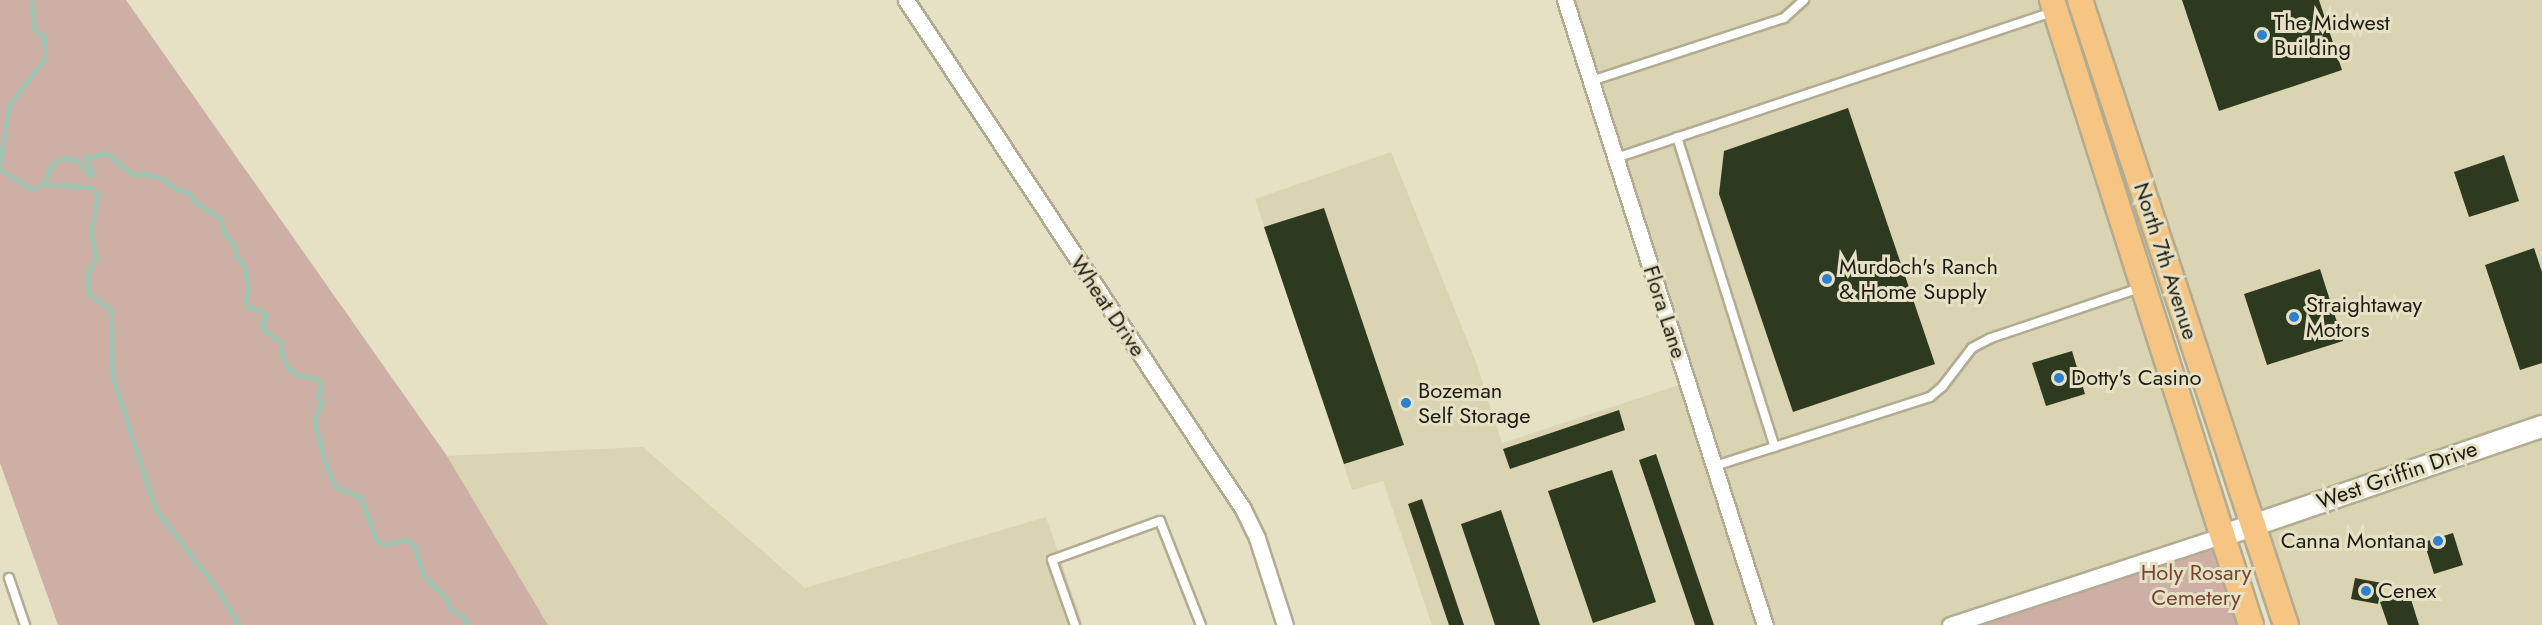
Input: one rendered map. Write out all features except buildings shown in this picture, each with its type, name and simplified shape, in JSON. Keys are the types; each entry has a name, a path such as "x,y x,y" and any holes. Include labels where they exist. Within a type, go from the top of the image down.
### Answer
{"main road":[{"name":"North 7th Avenue","path":"2080,0 2286,625"},
{"name":"North 7th Avenue","path":"2054,6 2251,625"},
{"name":"West Griffin Drive","path":"2223,535 2542,426"}],"street":[{"name":"Wheat Drive","path":"906,0 1243,509 1257,538 1285,625"},
{"name":"Flora Lane","path":"1565,0 1765,625"},
{"path":"1950,625 2223,535"}],"lane":[{"path":"1592,81 1784,18 1804,0"},
{"path":"1616,158 2054,6"},
{"path":"1677,138 1775,447"},
{"path":"1714,466 1930,397 1942,387 1972,348 1991,338 2145,286"},
{"path":"1075,625 1052,560 1160,521 1201,625"},
{"path":"9,578 25,625"}],"shaded area":[{"path":"1565,0 2053,0 2223,535 1950,625 1432,625 1383,481 1352,490 1255,199 1391,152 1476,362 1502,443 1688,382"},
{"path":"2083,0 2542,0 2542,625 2286,625"},
{"path":"643,447 805,588 1046,517 1083,625 548,625 447,456"}],"green space":[{"path":"0,0 126,0 447,456 548,625 58,625 0,463"},
{"name":"Holy Rosary Cemetery","path":"2223,535 2251,625 1950,625"}],"waterway":[{"path":"0,162 9,105 45,58 44,37 34,28 31,0"},
{"path":"44,184 51,166 59,159 70,158 78,162 90,175 93,173 86,158 107,153 132,174 147,174 165,180 176,189 189,193 194,201 220,218 224,233 234,244 236,255 245,268 248,289 245,299 250,308 262,311 266,317 261,321 264,330 281,342 282,355 288,368 300,376 311,377 320,382 322,390 317,394 322,403 314,420 326,466 336,487 360,497 376,538 383,545 405,540 414,545 423,575 446,598 451,609 465,618 467,625"},
{"path":"0,169 31,189 44,184 89,187 98,194 91,233 96,258 88,273 88,293 111,310 112,375 155,508 218,590 239,625"}],"place":[{"name":"The Midwest Building","path":"2262,35"},
{"name":"Murdoch's Ranch & Home Supply","path":"1827,279"},
{"name":"Straightaway Motors","path":"2294,317"},
{"name":"Dotty's Casino","path":"2059,378"},
{"name":"Bozeman Self Storage","path":"1406,403"},
{"name":"Canna Montana","path":"2438,541"},
{"name":"Cenex","path":"2366,591"}]}
